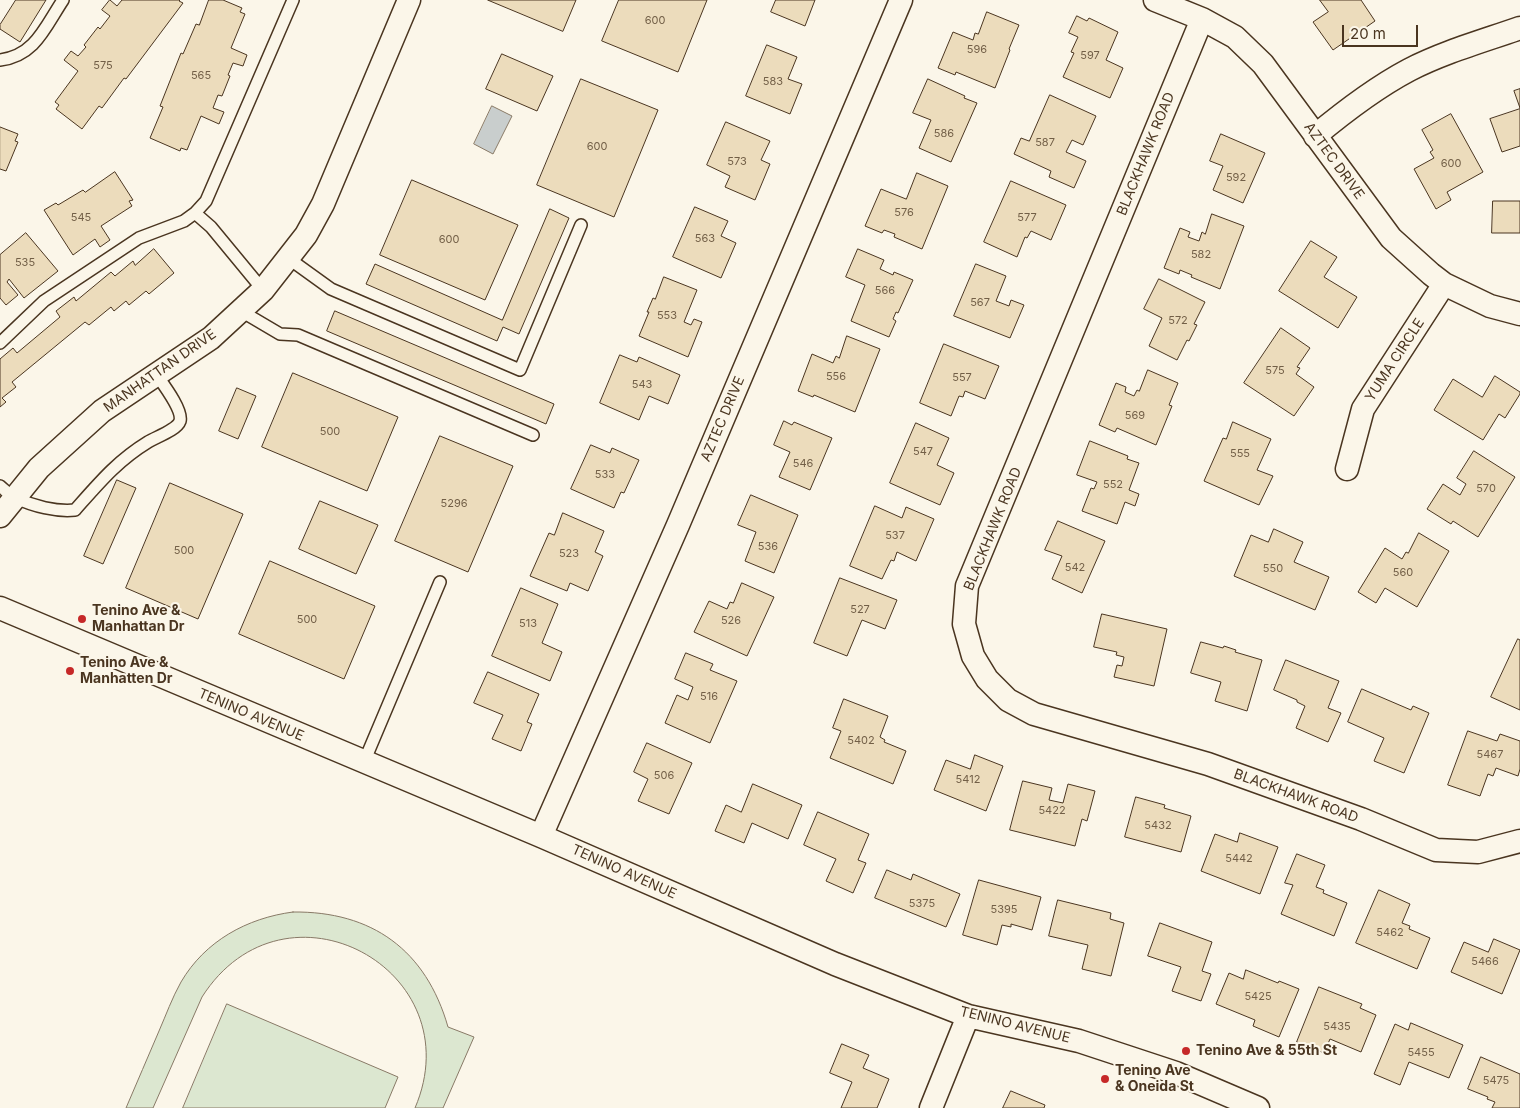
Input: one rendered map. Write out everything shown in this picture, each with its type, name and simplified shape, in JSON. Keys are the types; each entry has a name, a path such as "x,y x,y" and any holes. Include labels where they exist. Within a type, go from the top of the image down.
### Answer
{"street":[{"name":"MANHATTAN DRIVE","path":"0,516 7,492 39,468 102,411 211,338 263,290 306,235 323,204 409,0"},
{"name":"AZTEC DRIVE","path":"541,836 678,525 901,0"},
{"name":"AZTEC DRIVE","path":"1155,0 1202,19 1235,37 1263,64 1391,238 1430,274 1444,284 1490,306 1520,314"},
{"name":"BLACKHAWK ROAD","path":"1202,19 967,586 964,624 973,656 986,679 1008,700 1034,714 1208,764 1361,819 1436,850 1478,852 1520,840"},
{"path":"1316,136 1360,100 1410,70 1445,55 1520,28"},
{"name":"YUMA CIRCLE","path":"1347,469 1363,409 1444,284"},
{"name":"TENINO AVENUE","path":"0,608 541,836 835,964 968,1016 1079,1041 1176,1073 1258,1108"},
{"path":"931,1108 968,1016"}],"lane":[{"path":"0,60 14,58 33,46 63,0"},
{"path":"0,343 44,301 139,238 184,221 206,201 293,0"},
{"path":"195,213 211,227 263,290"},
{"path":"288,258 331,288 520,370 581,225"},
{"path":"240,311 280,334 298,336 534,435"},
{"path":"7,492 44,507 67,511 75,510 115,466 148,442 176,427 180,421 180,412 156,374"},
{"path":"364,762 440,582"}],"green space":[{"path":"293,912 321,913 347,919 371,928 392,940 426,976 438,1000 448,1027 474,1037 443,1108 415,1108 426,1058 418,1014 395,978 362,952 321,939 279,940 237,959 202,997 153,1108 126,1108 175,994 191,967 215,943 229,934 259,920"},
{"path":"227,1004 398,1077 385,1108 183,1108"}],"shaded area":[{"path":"492,106 512,116 493,154 474,144"}],"building":[{"path":"16,0 46,0 20,42 0,29 0,25"},
{"path":"110,0 117,6 122,0 180,0 183,3 126,79 124,78 102,108 99,106 82,129 56,109 59,105 55,102 78,71 64,60 71,51 78,56 98,27 100,29 110,16 102,10"},
{"path":"209,0 223,0 242,8 240,12 245,14 231,48 247,55 243,66 233,63 222,96 218,95 213,108 224,112 219,124 201,116 187,150 181,148 180,151 150,138 163,107 160,106 181,53 183,54 196,24 199,25"},
{"path":"488,0 576,0 563,31"},
{"path":"619,0 707,0 678,72 602,41"},
{"path":"776,0 815,0 805,26 771,12"},
{"path":"1320,0 1361,0 1375,21 1333,50 1313,22 1328,12"},
{"path":"987,12 1019,25 995,88 956,72 955,75 938,68 953,32 973,40 975,33 978,34"},
{"path":"1077,16 1087,21 1089,18 1118,32 1106,60 1123,68 1110,98 1063,77 1074,53 1071,52 1078,37 1069,33"},
{"path":"767,45 797,57 788,79 802,84 790,114 746,96"},
{"path":"502,54 553,76 537,111 486,89"},
{"path":"581,79 658,110 614,217 537,185"},
{"path":"928,79 977,103 951,162 919,148 931,120 913,113"},
{"path":"1520,89 1520,108 1514,91"},
{"path":"1050,95 1096,116 1083,145 1072,140 1066,152 1086,161 1074,188 1049,177 1051,171 1014,154 1021,138 1029,141"},
{"path":"1520,109 1520,146 1502,152 1490,119"},
{"path":"1451,114 1483,172 1447,192 1451,200 1436,209 1414,169 1434,158 1430,152 1433,150 1422,130"},
{"path":"726,122 770,141 761,160 770,164 755,200 725,187 730,176 707,165"},
{"path":"0,127 18,134 15,141 18,142 6,171 0,169"},
{"path":"1221,134 1265,153 1243,203 1213,190 1223,166 1210,161"},
{"path":"115,172 133,200 129,201 132,206 101,226 110,240 100,247 95,239 73,255 44,210 56,203 58,205 83,190 85,192"},
{"path":"917,173 948,186 922,249 894,237 895,234 884,230 882,233 865,226 881,189 906,199"},
{"path":"412,180 518,225 485,300 380,255"},
{"path":"1011,181 1066,205 1051,240 1031,231 1027,238 1025,237 1017,257 984,242"},
{"path":"1493,201 1520,201 1520,233 1492,233"},
{"path":"695,207 728,221 721,236 736,243 721,278 673,257"},
{"path":"550,209 569,218 519,334 503,327 497,341 366,284 375,264 502,320"},
{"path":"1212,214 1244,226 1220,289 1191,277 1192,275 1180,270 1179,274 1164,268 1180,228 1190,232 1188,237 1199,241 1202,232 1205,234"},
{"path":"26,233 58,271 24,298 9,279 7,282 18,295 6,305 0,298 0,255"},
{"path":"1311,241 1337,257 1324,277 1357,297 1338,328 1279,291"},
{"path":"154,249 174,273 149,294 146,291 129,305 126,301 114,311 111,307 89,325 85,322 12,382 16,387 2,398 6,402 0,407 0,359 13,348 17,353 60,317 56,311 74,297 76,301 111,272 115,276 133,261 135,265"},
{"path":"858,249 884,260 880,269 893,275 894,272 913,280 898,313 896,312 893,319 896,321 889,337 851,321 865,285 846,277"},
{"path":"976,264 1006,276 996,301 1009,306 1011,300 1024,305 1010,338 954,316"},
{"path":"664,277 697,290 684,322 691,325 694,319 702,322 688,357 639,336 649,312 647,312 653,298 655,299"},
{"path":"1159,279 1205,302 1194,324 1197,325 1177,360 1149,346 1162,318 1144,309"},
{"path":"335,311 554,404 546,424 327,331"},
{"path":"1281,328 1310,348 1297,367 1300,368 1296,374 1314,387 1294,416 1244,383"},
{"path":"847,336 880,349 855,412 814,395 813,397 798,391 812,354 833,363 836,356 839,358"},
{"path":"944,344 999,366 985,399 965,391 963,397 959,396 951,416 920,403"},
{"path":"620,355 637,362 639,357 680,375 668,404 649,396 639,420 600,403"},
{"path":"1148,370 1178,383 1169,405 1172,406 1156,445 1117,428 1115,432 1099,425 1116,383 1126,387 1125,392 1134,396 1137,390 1139,391"},
{"path":"293,373 398,417 367,491 262,447"},
{"path":"1495,376 1520,392 1520,394 1505,418 1499,414 1483,440 1434,410 1453,379 1482,397"},
{"path":"237,388 256,396 238,439 219,431"},
{"path":"784,421 792,425 794,422 832,438 810,490 779,477 790,452 774,445"},
{"path":"1233,422 1271,439 1257,470 1273,476 1259,505 1204,481 1223,438 1226,439"},
{"path":"916,423 949,438 937,465 954,473 940,505 890,483"},
{"path":"440,436 513,466 468,572 395,541"},
{"path":"1090,441 1128,456 1127,459 1139,463 1129,490 1139,494 1135,506 1125,502 1117,524 1082,511 1091,488 1094,489 1097,482 1077,475"},
{"path":"591,445 610,453 612,448 639,460 624,493 621,492 614,508 571,489"},
{"path":"1474,451 1515,477 1478,537 1453,521 1451,524 1427,509 1443,484 1460,495 1466,484 1457,478"},
{"path":"117,480 136,488 103,564 84,556"},
{"path":"170,483 243,514 198,619 126,588"},
{"path":"751,495 798,515 774,573 745,561 756,532 738,525"},
{"path":"320,501 378,525 356,574 299,549"},
{"path":"875,506 902,518 906,507 934,519 916,561 897,552 894,561 891,560 882,579 850,566"},
{"path":"563,513 604,531 595,552 603,556 588,591 570,583 567,591 530,576 549,533 554,535"},
{"path":"1058,521 1105,541 1082,593 1052,579 1062,556 1045,550"},
{"path":"1274,529 1303,542 1294,562 1329,577 1315,610 1234,576 1251,535 1268,542"},
{"path":"1419,533 1449,551 1417,607 1385,588 1376,603 1358,592 1385,548 1402,559 1406,552 1408,553"},
{"path":"270,561 375,606 344,679 239,634"},
{"path":"840,578 897,600 885,629 862,620 847,656 814,643"},
{"path":"742,583 774,597 747,656 694,632 709,601 727,609 730,602 733,603"},
{"path":"521,588 558,604 542,643 562,652 550,681 492,656"},
{"path":"1102,614 1167,629 1154,686 1114,677 1117,665 1122,666 1124,657 1116,655 1117,652 1094,647"},
{"path":"1518,639 1520,640 1520,710 1491,697"},
{"path":"1201,642 1223,648 1224,646 1236,650 1235,652 1262,660 1247,711 1215,701 1221,682 1191,673"},
{"path":"686,653 713,664 710,670 737,681 710,743 665,723 677,695 688,700 693,687 675,679"},
{"path":"1286,660 1339,681 1328,708 1341,713 1328,742 1296,728 1305,706 1297,702 1297,700 1274,690"},
{"path":"488,672 539,694 527,722 532,724 521,751 492,739 503,715 474,703"},
{"path":"1362,689 1411,710 1413,706 1429,713 1404,773 1374,761 1384,738 1348,722"},
{"path":"844,699 888,716 880,737 885,740 884,742 906,751 893,784 830,758 841,731 833,728"},
{"path":"1468,731 1497,741 1500,734 1520,741 1520,769 1518,776 1496,768 1493,776 1488,774 1480,796 1448,785"},
{"path":"647,743 692,763 669,814 638,801 648,779 634,772"},
{"path":"975,755 1003,766 986,811 934,790 946,760 970,769"},
{"path":"1023,781 1052,788 1049,800 1063,803 1068,784 1095,791 1087,821 1082,819 1075,846 1010,830"},
{"path":"753,784 802,805 788,839 752,823 744,843 715,831 726,805 741,812"},
{"path":"1136,797 1165,805 1164,808 1191,816 1181,852 1125,837"},
{"path":"818,812 869,834 858,860 866,863 853,893 826,881 836,859 804,845"},
{"path":"1240,833 1278,847 1260,894 1201,871 1215,834 1237,842"},
{"path":"1297,854 1325,865 1316,887 1324,890 1323,893 1347,903 1334,936 1281,914 1293,885 1285,883"},
{"path":"887,870 911,880 913,874 960,894 946,927 875,898"},
{"path":"979,880 1041,897 1032,930 1011,924 1011,927 1002,925 997,945 963,935"},
{"path":"1379,890 1410,904 1402,923 1410,926 1409,929 1430,938 1417,969 1356,943"},
{"path":"1058,900 1111,913 1110,919 1124,923 1111,976 1082,969 1088,945 1049,936"},
{"path":"1160,923 1212,942 1202,971 1211,974 1201,1001 1172,991 1181,967 1148,956"},
{"path":"1494,939 1520,950 1502,994 1451,972 1464,942 1488,952"},
{"path":"1246,970 1299,989 1279,1037 1253,1026 1255,1020 1216,1004 1229,973 1243,979"},
{"path":"1319,987 1362,1004 1360,1008 1376,1015 1361,1052 1330,1039 1324,1053 1297,1042"},
{"path":"1411,1023 1463,1045 1449,1078 1409,1062 1400,1085 1374,1074 1395,1024 1408,1030"},
{"path":"842,1044 869,1055 863,1068 889,1079 877,1108 841,1108 852,1082 830,1073"},
{"path":"1481,1057 1520,1074 1520,1108 1492,1108 1495,1102 1468,1089"},
{"path":"1011,1091 1045,1105 1044,1108 1003,1108"}],"place":[{"name":"Tenino Ave & Manhattan Dr","path":"82,619"},
{"name":"Tenino Ave & Manhatten Dr","path":"70,671"},
{"name":"Tenino Ave & 55th St","path":"1186,1051"},
{"name":"Tenino Ave & Oneida St","path":"1105,1079"}]}
